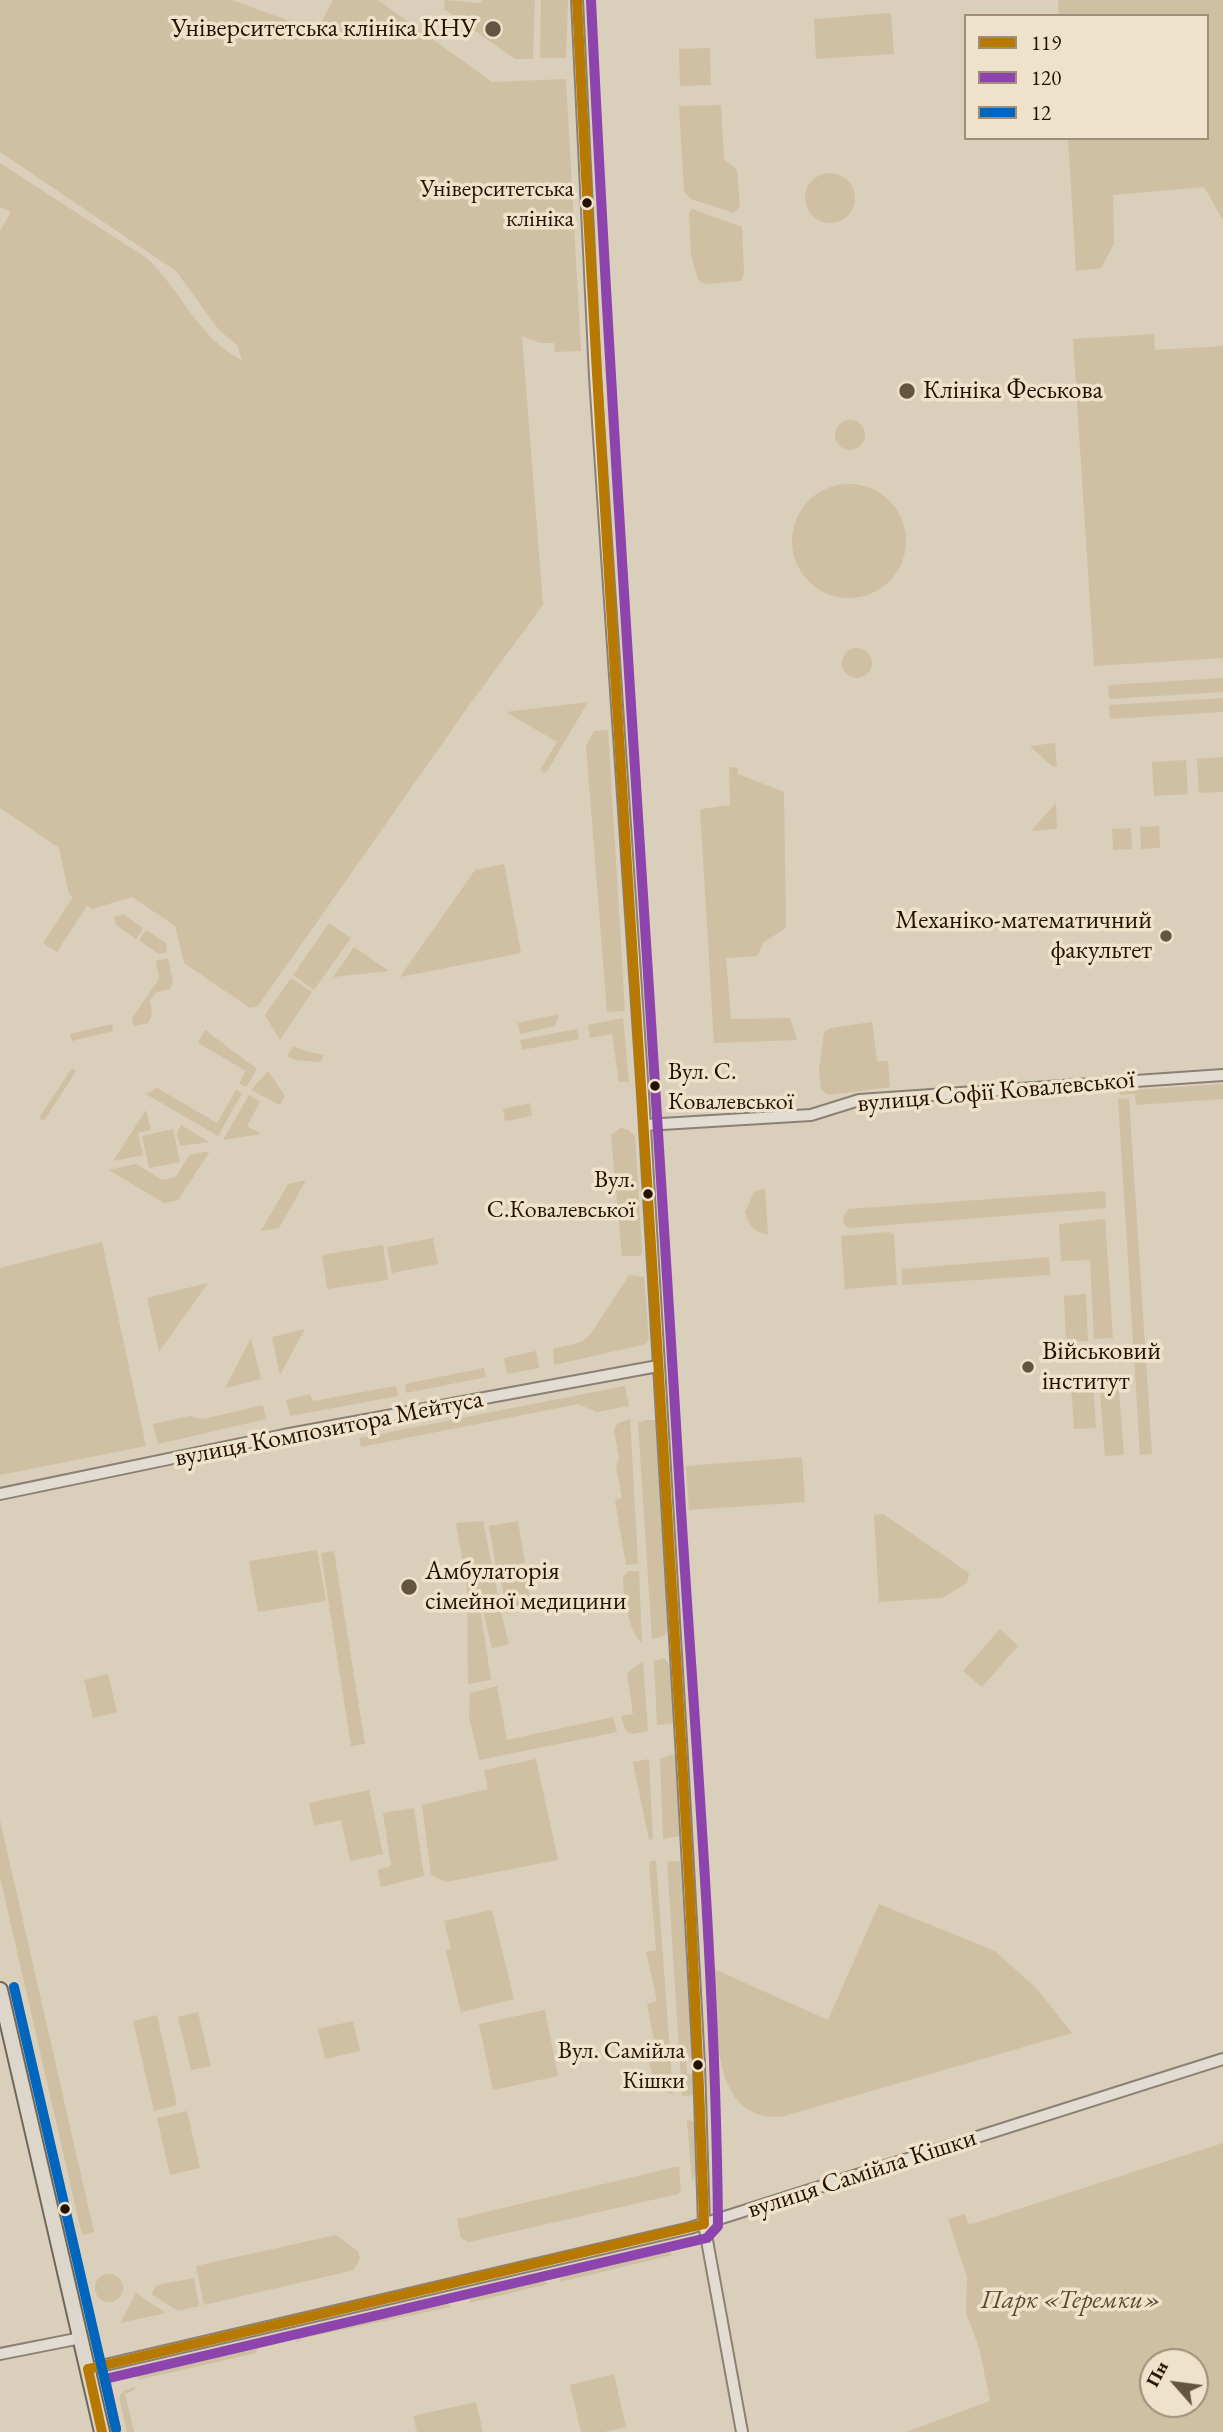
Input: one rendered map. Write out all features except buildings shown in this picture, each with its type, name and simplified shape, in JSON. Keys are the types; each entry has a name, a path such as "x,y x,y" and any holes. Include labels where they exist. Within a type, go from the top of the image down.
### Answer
{"main road":[{"path":"0,1990 102,2432"}],"street":[{"path":"577,0 594,351 645,1125 699,2065 704,2224 709,2268 742,2432"},
{"name":"вулиця Софії Ковалевської","path":"645,1125 811,1115 859,1100 1223,1075"},
{"name":"вулиця Композитора Мейтуса","path":"0,1494 284,1435 658,1366"},
{"name":"вулиця Самійла Кішки","path":"88,2369 704,2224 1223,2059"},
{"path":"0,2354 81,2338"}],"green space":[{"path":"0,0 232,0 317,31 333,0 378,0 492,82 566,79 581,351 555,352 554,343 540,343 522,336 543,605 470,704 258,1006 250,1008 184,963 175,926 132,897 92,909 87,906 57,952 43,943 73,897 69,894 59,848 0,808 0,231 11,212 0,207 0,163 148,259 214,340 242,360 237,345 219,330 176,271 0,152"},
{"path":"445,0 481,3 482,0 535,0 533,59 515,59 444,9"},
{"path":"541,0 568,0 566,58 540,58"},
{"path":"1058,0 1223,0 1223,220 1204,187 1113,195 1114,244 1101,268 1076,271 1068,140 1209,140 1209,14 1059,14"},
{"path":"891,13 894,54 816,59 814,19"},
{"path":"710,48 711,85 680,86 679,49"},
{"path":"721,105 724,159 737,170 740,206 734,213 691,199 684,191 679,106"},
{"path":"830,173 847,181 855,198 847,215 830,223 813,215 805,198 813,181"},
{"path":"692,209 742,227 744,274 741,281 705,284 698,280 691,254 689,213"},
{"path":"1154,334 1155,350 1223,346 1223,658 1094,666 1073,339"},
{"path":"850,420 856,421 864,429 864,441 856,449 850,450 844,449 836,441 835,435 836,429 844,421"},
{"path":"849,484 871,488 890,500 902,519 906,541 902,563 890,582 871,594 849,598 827,594 808,582 796,563 792,541 796,519 808,500 827,488"},
{"path":"857,648 863,649 871,657 871,669 863,677 857,678 851,677 843,669 842,663 843,657 851,649"},
{"path":"1223,678 1223,692 1109,699 1108,685"},
{"path":"1223,698 1223,712 1110,719 1109,705"},
{"path":"588,702 546,773 540,770 557,742 506,712"},
{"path":"608,730 625,1011 607,1012 586,746 594,731"},
{"path":"1055,743 1057,766 1053,767 1030,746"},
{"path":"1223,757 1223,792 1199,793 1197,759"},
{"path":"1186,760 1188,794 1154,796 1152,762"},
{"path":"729,767 738,768 738,774 784,792 786,928 764,942 757,956 726,958 731,1019 790,1018 797,1040 714,1043 700,809 730,805"},
{"path":"1056,803 1057,829 1031,831"},
{"path":"1159,826 1160,848 1141,849 1140,827"},
{"path":"1131,828 1132,849 1113,850 1112,829"},
{"path":"504,864 521,953 400,977 475,870"},
{"path":"123,914 143,928 136,939 116,925 114,917"},
{"path":"329,923 351,938 314,990 293,975"},
{"path":"146,930 166,943 167,952 159,954 139,940"},
{"path":"354,947 389,971 333,977"},
{"path":"168,958 173,982 170,989 157,992 150,1000 152,1014 148,1023 134,1026 132,1018 159,979 156,961"},
{"path":"291,978 312,992 280,1040 265,1015"},
{"path":"559,1014 555,1026 520,1034 518,1023"},
{"path":"623,1018 629,1082 619,1082 612,1034 590,1038 588,1025"},
{"path":"872,1022 877,1061 888,1061 890,1087 829,1095 821,1090 819,1070 824,1032 831,1028"},
{"path":"112,1024 113,1031 72,1041 70,1034"},
{"path":"577,1029 579,1039 522,1050 520,1040"},
{"path":"205,1030 257,1069 246,1087 239,1083 246,1071 198,1043"},
{"path":"294,1046 324,1055 320,1062 296,1060 287,1056"},
{"path":"72,1068 76,1071 44,1121 39,1118"},
{"path":"268,1071 285,1096 280,1105 251,1090"},
{"path":"1223,1084 1223,1099 1136,1105 1135,1094 1120,1095 1120,1091"},
{"path":"157,1088 217,1123 236,1090 242,1093 218,1136 146,1094"},
{"path":"249,1095 260,1102 247,1126 261,1134 223,1140"},
{"path":"1129,1098 1152,1454 1140,1455 1118,1099"},
{"path":"530,1103 532,1116 505,1121 503,1109"},
{"path":"146,1110 151,1130 138,1133 143,1155 113,1161"},
{"path":"181,1125 209,1142 180,1146 177,1133"},
{"path":"621,1128 629,1130 635,1136 642,1252 640,1256 622,1256 611,1135"},
{"path":"173,1129 180,1162 149,1168 142,1136"},
{"path":"210,1151 178,1200 164,1203 109,1170 136,1164 162,1180 176,1177 189,1155"},
{"path":"306,1180 279,1228 261,1231 288,1184"},
{"path":"765,1188 768,1234 753,1228 745,1212 754,1192"},
{"path":"1105,1191 1106,1208 849,1228 844,1224 843,1216 849,1209"},
{"path":"1105,1219 1113,1338 1094,1339 1090,1260 1061,1261 1059,1224"},
{"path":"889,1232 894,1235 897,1285 845,1289 841,1236"},
{"path":"433,1238 438,1264 392,1273 387,1247"},
{"path":"102,1242 146,1446 0,1475 0,1268"},
{"path":"383,1245 388,1280 327,1289 322,1255"},
{"path":"1049,1257 1050,1275 902,1285 902,1269"},
{"path":"629,1275 644,1277 649,1340 646,1344 554,1365 553,1349 581,1342 590,1335"},
{"path":"208,1283 159,1352 147,1298"},
{"path":"1086,1294 1088,1341 1066,1342 1064,1296"},
{"path":"305,1329 280,1375 272,1337"},
{"path":"251,1338 261,1379 225,1388"},
{"path":"536,1351 539,1368 507,1374 504,1358"},
{"path":"484,1368 486,1377 406,1393 405,1384"},
{"path":"1118,1378 1124,1455 1105,1456 1099,1380"},
{"path":"1093,1381 1096,1428 1074,1429 1071,1383"},
{"path":"396,1386 398,1396 290,1416 286,1400 310,1394 313,1401"},
{"path":"625,1386 629,1406 597,1412 578,1404 361,1447 359,1438"},
{"path":"263,1405 266,1419 158,1444 153,1424 190,1416 203,1419"},
{"path":"630,1419 638,1564 626,1565 615,1500 622,1498 616,1466 619,1459 614,1430 618,1423"},
{"path":"657,1420 670,1626 664,1636 652,1639 638,1423"},
{"path":"802,1457 805,1502 689,1510 686,1466"},
{"path":"883,1514 969,1573 967,1583 942,1598 879,1602 874,1515"},
{"path":"483,1521 498,1596 479,1602 491,1680 468,1684 467,1586 456,1523"},
{"path":"518,1521 525,1563 496,1567 489,1526"},
{"path":"317,1550 326,1601 258,1612 249,1561"},
{"path":"334,1551 365,1744 351,1746 321,1553"},
{"path":"525,1570 532,1610 507,1614 500,1574"},
{"path":"628,1571 639,1571 642,1643 630,1622 626,1603 623,1577"},
{"path":"498,1599 509,1644 492,1648 481,1603"},
{"path":"1000,1629 1018,1646 982,1687 963,1671"},
{"path":"664,1658 670,1666 674,1723 657,1725 654,1661"},
{"path":"643,1661 648,1731 632,1734 626,1731 621,1716 633,1714 627,1673"},
{"path":"108,1674 117,1712 93,1718 84,1680"},
{"path":"497,1686 507,1740 613,1717 617,1732 479,1760 469,1716 470,1693"},
{"path":"672,1754 676,1757 679,1836 663,1839 660,1759"},
{"path":"536,1759 558,1860 446,1882 431,1875 422,1805 488,1789 484,1770"},
{"path":"649,1759 653,1839 649,1840 633,1762"},
{"path":"369,1790 383,1854 350,1861 341,1820 314,1826 309,1803"},
{"path":"414,1808 424,1876 381,1887 378,1870 391,1866 383,1813"},
{"path":"0,1820 94,2232 82,2235 0,1877"},
{"path":"651,1861 656,1861 673,2094 656,2090 649,2061 658,2059 647,2004 657,2001 646,1952 656,1950 649,1865"},
{"path":"680,1861 693,2057 686,2058 687,2074 693,2074 694,2095 682,2096 667,1862"},
{"path":"879,1904 995,1951 1037,1989 1072,2033 781,2117 757,2114 740,2103 728,2085 721,2064 717,2039 714,1969 828,2020"},
{"path":"492,1910 514,1999 461,2012 446,1951 451,1949 444,1921"},
{"path":"545,2010 558,2076 493,2090 479,2024"},
{"path":"198,2012 211,2066 191,2070 178,2017"},
{"path":"157,2015 177,2105 154,2111 133,2021"},
{"path":"353,2021 360,2051 325,2059 318,2029"},
{"path":"187,2111 200,2168 170,2175 157,2118"},
{"path":"687,2120 695,2122 696,2174 692,2181"},
{"name":"Парк «Теремки»","path":"1223,2143 1223,2432 906,2432 990,2401 979,2347 966,2313 967,2277 948,2219 965,2214 969,2225"},
{"path":"679,2166 681,2190 678,2194 468,2242 461,2238 457,2219"},
{"path":"336,2235 358,2251 360,2258 354,2270 204,2305 196,2266"},
{"path":"668,2248 672,2255 560,2282 561,2274"},
{"path":"109,2274 119,2278 123,2288 119,2298 109,2302 99,2298 95,2288 99,2278"},
{"path":"194,2278 199,2306 178,2311 151,2294 157,2285"},
{"path":"541,2279 548,2284 469,2303 473,2294"},
{"path":"136,2293 166,2313 120,2323"},
{"path":"445,2300 451,2307 304,2338 296,2343 297,2340 319,2330"},
{"path":"257,2348 256,2353 138,2380 137,2376"},
{"path":"614,2374 626,2427 604,2432 581,2432 570,2385"},
{"path":"135,2387 135,2390 125,2394 134,2432 127,2432 119,2397 123,2391"},
{"path":"476,2402 483,2432 417,2432 413,2416"}],"transit line":[{"name":"119","path":"577,0 609,578 684,1797 704,2224"},
{"name":"120","path":"116,2429 105,2379 707,2238 718,2226 704,1868 622,567 591,0"},
{"name":"12","path":"14,1987 116,2429"},
{"name":"119","path":"88,2369 704,2224"},
{"name":"119","path":"88,2369 102,2432"}],"place":[{"name":"Університетська клініка КНУ","path":"493,29"},
{"name":"Університетська клініка","path":"587,203"},
{"name":"Клініка Феськова","path":"907,391"},
{"name":"Механіко-математичний факультет","path":"1166,936"},
{"name":"Вул. С. Ковалевської","path":"655,1086"},
{"name":"Вул. С.Ковалевської","path":"648,1194"},
{"name":"Військовий інститут","path":"1028,1367"},
{"name":"Амбулаторія сімейної медицини","path":"409,1587"},
{"name":"Вул. Самійла Кішки","path":"698,2065"}]}
